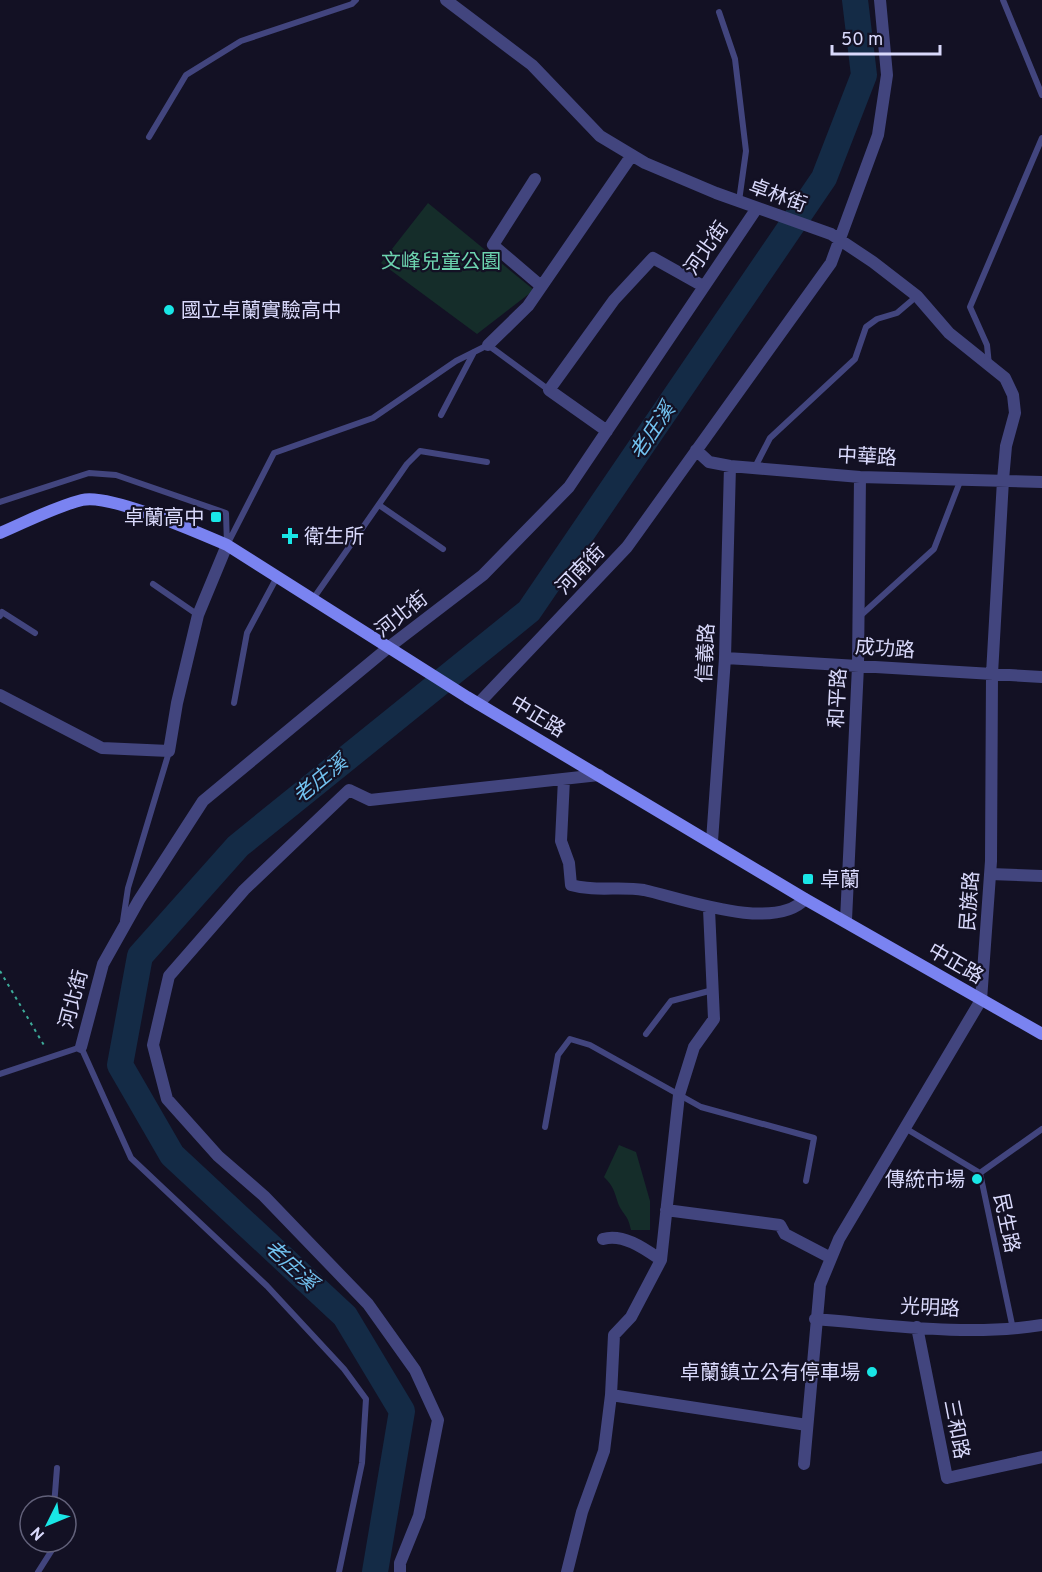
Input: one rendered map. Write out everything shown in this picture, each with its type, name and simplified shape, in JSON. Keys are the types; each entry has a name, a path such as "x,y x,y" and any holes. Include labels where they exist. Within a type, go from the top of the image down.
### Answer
{"street":[{"name":"卓林街","path":"446,0 532,65 600,136 645,163 739,202 831,234 917,296 949,333 1005,378 1012,395 1015,413 1006,446 1003,480"},
{"name":"河南街","path":"478,704 627,547 831,263 878,135 887,75 880,0"},
{"path":"488,345 528,306 632,155"},
{"path":"535,178 493,246 541,286"},
{"name":"河北街","path":"81,1047 103,964 203,801 389,647 483,575 569,487 757,208"},
{"path":"607,431 549,390 614,300 653,258 703,286"},
{"name":"中華路","path":"696,450 709,462 730,466 860,477 1042,482"},
{"name":"信義路","path":"712,841 725,658 730,466"},
{"name":"和平路","path":"846,921 858,666 860,477"},
{"name":"民族路","path":"804,1464 815,1319 820,1285 839,1239 981,1000 990,874 992,674 1003,480"},
{"name":"中正路","path":"0,532 84,499 119,504 186,527 227,545 478,704 712,841 805,899 1042,1034"},
{"path":"0,695 102,748 169,751 177,703 198,615 227,545"},
{"name":"成功路","path":"725,658 1042,677"},
{"path":"400,1572 400,1563 419,1516 438,1420 415,1370 368,1304 264,1196 218,1156 167,1099 153,1045 169,976 244,890 349,790 370,800 599,775"},
{"path":"564,778 561,841 569,863 570,885 588,890 642,890 709,909 782,912 799,906 805,899"},
{"path":"990,874 1042,876"},
{"path":"567,1572 582,1512 604,1451 611,1395 614,1335 631,1317 661,1260 679,1095 694,1047 714,1019 709,909"},
{"path":"666,1210 780,1225 785,1234 831,1258"},
{"path":"603,1239 611,1236 641,1247 661,1260"},
{"name":"光明路","path":"815,1319 917,1327 1013,1330 1042,1325"},
{"name":"三和路","path":"917,1327 947,1478 1042,1457"},
{"path":"611,1395 807,1425"}],"lane":[{"path":"149,137 186,75 241,40 352,4 356,0"},
{"path":"1003,0 1042,95"},
{"path":"718,12 735,59 746,151 739,202"},
{"path":"989,365 987,345 970,307 1042,138"},
{"path":"755,467 770,438 855,359 866,327 877,319 897,313 917,296"},
{"path":"227,545 274,453 374,418 488,345 549,390"},
{"path":"441,415 474,352"},
{"path":"313,599 407,464 420,451 487,462"},
{"path":"0,502 89,472 116,475 226,513 227,545"},
{"path":"858,617 934,549 961,479"},
{"path":"379,505 443,549"},
{"path":"234,703 247,633 277,577"},
{"path":"153,584 198,615"},
{"path":"0,615 2,612 35,633"},
{"path":"122,931 128,888 169,751"},
{"path":"646,1034 671,1001 713,990"},
{"path":"544,1127 558,1055 570,1039 590,1045 701,1107 814,1138 806,1181"},
{"path":"0,1074 81,1047 131,1158 267,1286 344,1370 366,1400 362,1462 339,1572"},
{"name":"民生路","path":"905,1128 980,1173 1013,1330"},
{"path":"980,1173 1042,1129"},
{"path":"55,1494 57,1468"},
{"path":"38,1572 50,1554"}],"path":[{"path":"0,971 51,1057"}],"green space":[{"name":"文峰兒童公園","path":"428,203 534,290 477,334 381,263"},
{"path":"619,1145 636,1152 650,1201 650,1230 631,1230 613,1189 604,1177"}],"waterway":[{"name":"老庄溪","path":"375,1572 402,1411 345,1316 172,1155 120,1065 140,956 238,846 529,611 824,178 864,75 855,0"}],"place":[{"name":"國立卓蘭實驗高中","path":"169,310"},
{"name":"卓蘭高中","path":"216,517"},
{"name":"衛生所","path":"290,536"},
{"name":"卓蘭","path":"808,879"},
{"name":"傳統市場","path":"977,1179"},
{"name":"卓蘭鎮立公有停車場","path":"872,1372"}]}
